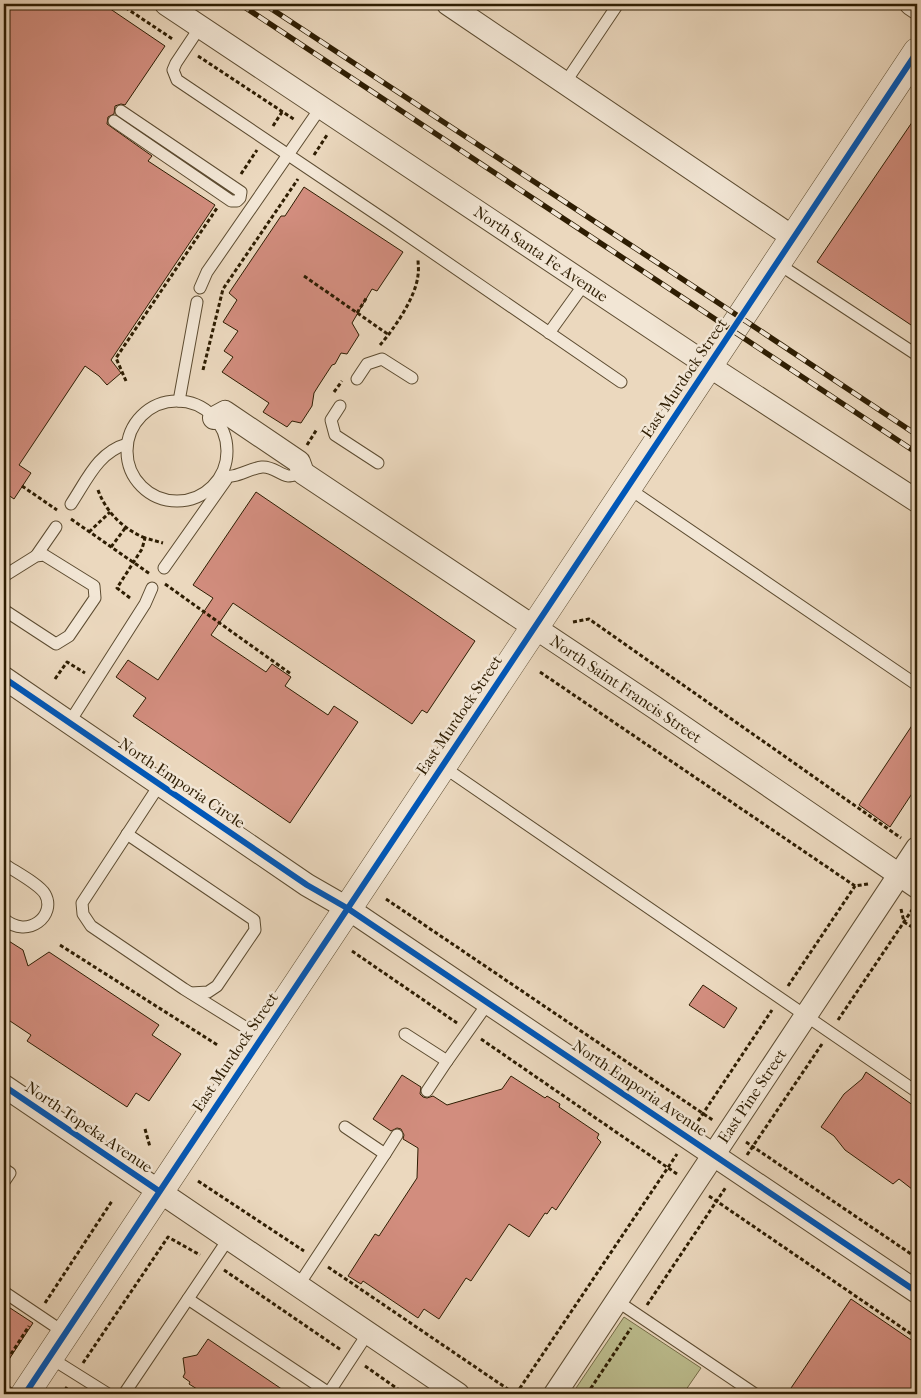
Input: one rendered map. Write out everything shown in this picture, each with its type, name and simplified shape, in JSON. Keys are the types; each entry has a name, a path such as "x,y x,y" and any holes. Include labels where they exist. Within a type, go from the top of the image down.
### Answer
{"street":[{"name":"North Santa Fe Avenue","path":"166,4 709,366 917,502"},
{"path":"448,4 794,238"},
{"path":"911,4 917,8"},
{"name":"East Murdock Street","path":"24,1394 917,52"},
{"name":"North Saint Francis Street","path":"214,418 226,412 299,462 303,473 654,707 909,881"},
{"name":"North Emporia Circle","path":"4,678 307,884 347,908"},
{"name":"East Pine Street","path":"555,1394 887,895 909,881 917,849"},
{"name":"North Emporia Avenue","path":"347,908 917,1292"},
{"name":"North Topeka Avenue","path":"4,1086 458,1394"}],"lane":[{"path":"565,83 618,4"},
{"path":"200,26 173,70 177,80 621,382"},
{"path":"200,288 207,272 321,107"},
{"path":"114,122 225,197 234,202 240,198 241,192 121,111"},
{"path":"161,153 168,143"},
{"path":"240,198 252,207"},
{"path":"777,263 917,355"},
{"path":"549,333 585,283"},
{"path":"179,400 197,302"},
{"path":"357,379 368,364 382,360 412,378"},
{"path":"164,568 224,476 226,442 221,426 210,413 196,404 179,400 162,403 147,410 135,423 128,438 126,454 130,470 138,483 150,494 164,500 180,501 196,497 210,489 224,476 261,467 269,467 290,476 303,473"},
{"path":"340,406 331,420 335,435 378,464"},
{"path":"74,508 103,456 116,447 127,444"},
{"path":"628,488 917,685"},
{"path":"4,576 36,556 56,527"},
{"path":"4,610 56,644 69,636 95,598 94,586 44,555 36,556"},
{"path":"69,723 145,604 152,588"},
{"path":"442,766 917,1092"},
{"path":"160,784 82,903 83,914 91,926 190,993 261,1037"},
{"path":"128,834 254,920 255,930 217,986 208,992 190,993"},
{"path":"4,864 39,888 45,894 48,904 45,914 38,923 28,928 19,928 11,925 4,919"},
{"path":"426,1091 488,1003"},
{"path":"405,1034 447,1061"},
{"path":"345,1127 385,1154"},
{"path":"298,1286 397,1135"},
{"path":"4,1169 10,1173 4,1182"},
{"path":"127,1393 229,1238"},
{"path":"4,1292 65,1333"},
{"path":"188,1299 328,1394 368,1333"},
{"path":"617,1301 755,1394"},
{"path":"49,1357 108,1394"},
{"path":"4,1390 10,1394"}],"path":[{"path":"120,4 324,140"},
{"path":"232,186 282,112"},
{"path":"203,370 223,289 328,135"},
{"path":"126,380 116,358 225,197"},
{"path":"376,349 395,328 411,296 418,276 418,258"},
{"path":"304,276 389,335"},
{"path":"357,313 367,297"},
{"path":"95,483 102,500 110,512 126,527 144,538 163,543"},
{"path":"71,520 74,508"},
{"path":"89,532 110,512"},
{"path":"111,547 126,527"},
{"path":"130,598 117,588 142,550 144,538"},
{"path":"573,622 589,619 917,849"},
{"path":"55,679 67,662 86,673"},
{"path":"540,672 855,886 868,884 899,902 904,922 917,930"},
{"path":"386,899 917,1258"},
{"path":"587,1394 917,903"},
{"path":"60,945 219,1046"},
{"path":"352,951 917,1338"},
{"path":"145,1129 150,1147"},
{"path":"198,1181 316,1258 515,1394"},
{"path":"4,1365 112,1201"},
{"path":"62,1394 168,1237 212,1262 405,1394"}],"green space":[{"path":"624,1317 701,1368 683,1394 572,1394"}],"building":[{"path":"4,4 103,4 165,46 125,105 115,106 114,114 108,117 107,124 152,156 148,161 215,205 111,360 121,373 107,385 99,376 85,366 19,465 31,473 14,499 4,492"},
{"path":"917,115 917,329 817,262"},
{"path":"304,187 403,252 377,291 372,289 352,323 359,335 347,354 341,353 335,364 332,365 314,393 312,406 301,423 292,421 287,427 263,412 269,403 222,372 233,357 224,351 238,331 223,322 237,300 229,293 281,216 285,216"},
{"path":"256,492 475,641 427,713 422,710 412,724 233,603 211,635 266,672 272,664 291,677 285,686 328,715 334,706 358,722 290,823 133,716 146,698 116,677 128,660 158,680 213,598 193,585"},
{"path":"917,718 917,786 890,827 859,805"},
{"path":"4,938 23,950 28,966 49,952 159,1025 152,1035 181,1054 149,1101 136,1093 127,1107 27,1041 31,1035 4,1017"},
{"path":"703,985 737,1008 724,1028 689,1005"},
{"path":"866,1072 917,1108 917,1193 899,1179 893,1184 845,1150 834,1136 821,1127 844,1094 862,1079"},
{"path":"402,1075 421,1087 420,1094 423,1097 433,1096 447,1105 502,1089 511,1076 545,1098 547,1096 560,1104 559,1107 599,1134 597,1138 601,1142 556,1210 552,1207 547,1214 545,1213 529,1237 509,1224 471,1281 466,1278 439,1319 424,1309 418,1318 363,1281 361,1284 348,1276 375,1234 379,1236 417,1178 418,1148 403,1139 404,1135 401,1129 397,1128 391,1131 373,1119"},
{"path":"851,1299 917,1344 917,1394 787,1394"},
{"path":"4,1304 33,1323 4,1367"},
{"path":"208,1339 289,1394 205,1394 189,1384 190,1382 183,1377 185,1373 183,1358 197,1355"}],"railway":[{"path":"240,4 917,453"},
{"path":"264,4 917,435"}],"cycle path":[{"path":"25,1394 917,52"},
{"path":"4,678 307,885 347,908 917,1292"},
{"path":"4,1086 159,1191"}]}
